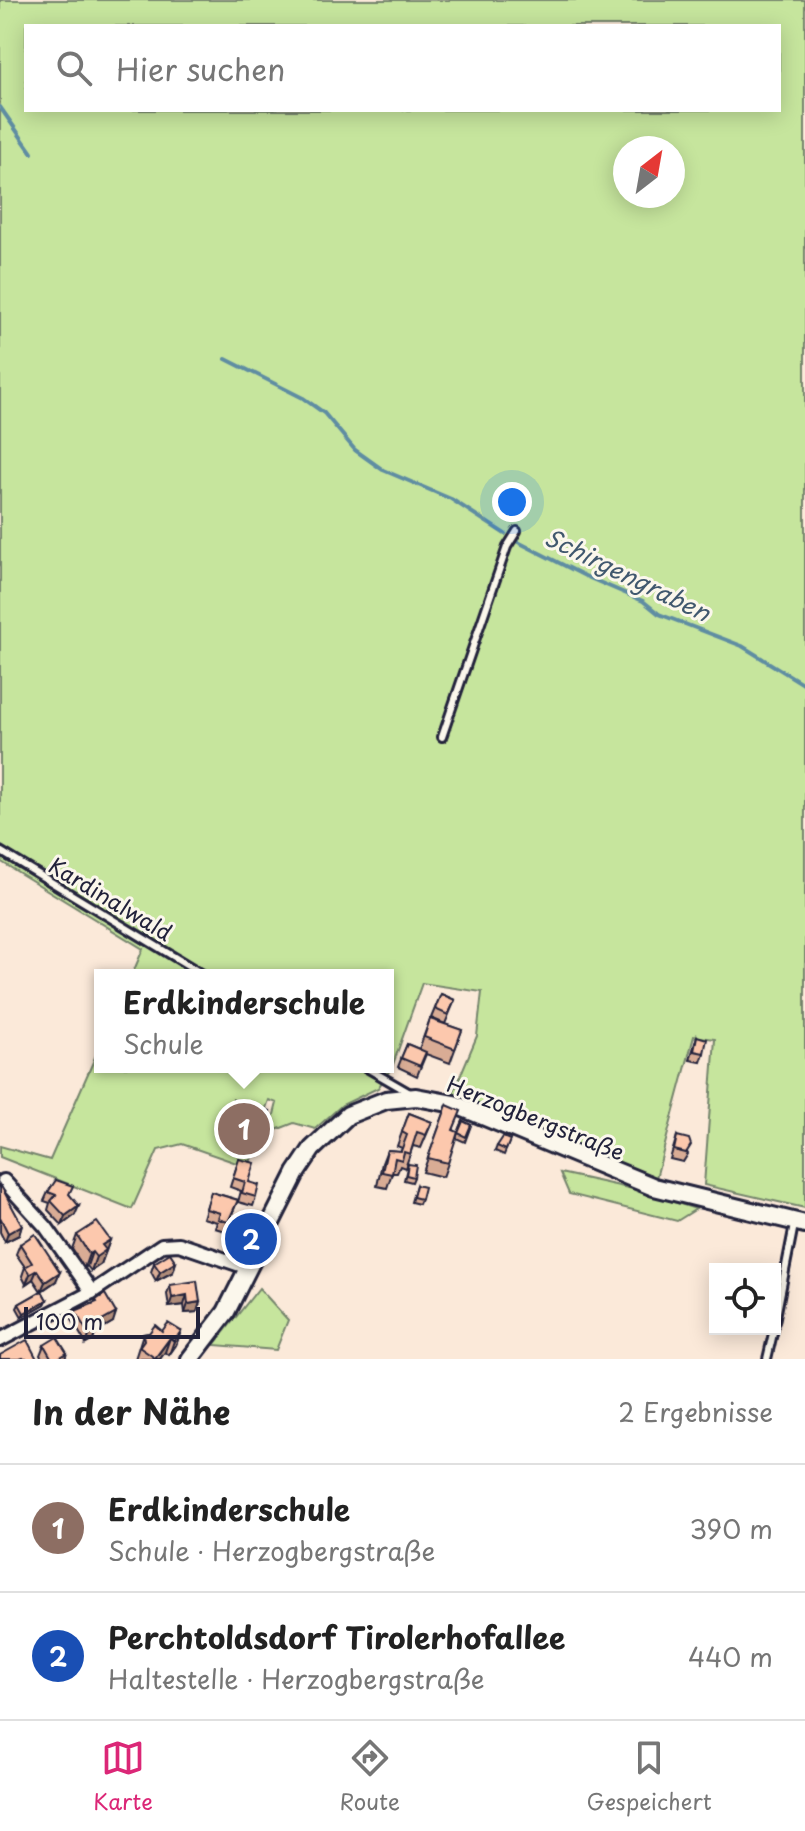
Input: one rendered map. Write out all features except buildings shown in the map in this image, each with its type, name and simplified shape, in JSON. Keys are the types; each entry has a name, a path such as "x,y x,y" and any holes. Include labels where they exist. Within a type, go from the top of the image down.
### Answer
{"main road":[{"name":"Herzogbergstraße","path":"190,1359 226,1312 296,1173 322,1137 348,1115 365,1107 416,1097 470,1109 654,1187 800,1222"}],"street":[{"path":"4,1181 46,1227 92,1292"},
{"path":"0,1340 92,1292 162,1245 170,1243 249,1268"}],"lane":[{"path":"442,737 507,547 517,531"},
{"name":"Kardinalwald","path":"0,851 194,969"},
{"path":"375,1073 416,1097"},
{"path":"781,1298 800,1222"},
{"path":"767,1359 773,1335"}],"green space":[{"path":"0,0 805,0 805,1208 704,1185 715,1039 694,1036 656,1178 565,1143 453,1093 477,1036 482,992 422,983 394,1061 394,969 135,969 143,949 0,861"},
{"path":"94,1060 94,1073 388,1073 378,1088 342,1105 315,1129 294,1123 276,1130 271,1126 277,1103 269,1100 265,1111 230,1102 223,1132 226,1146 253,1155 248,1167 182,1144 158,1150 132,1209 0,1157 0,1146 50,1160"},
{"path":"560,1173 633,1189 696,1209 677,1221 569,1194"},
{"path":"259,1288 288,1320 276,1350 214,1345"}],"waterway":[{"name":"Schirgengraben","path":"0,107 32,153"},
{"name":"Schirgengraben","path":"226,359 303,398 324,413 355,450 383,470 451,499 505,534"},
{"name":"Schirgengraben","path":"518,542 643,601 659,614 742,646 805,685"}],"place":[{"name":"Erdkinderschule","path":"244,1129"},
{"name":"Perchtoldsdorf Tirolerhofallee","path":"251,1239"}]}
